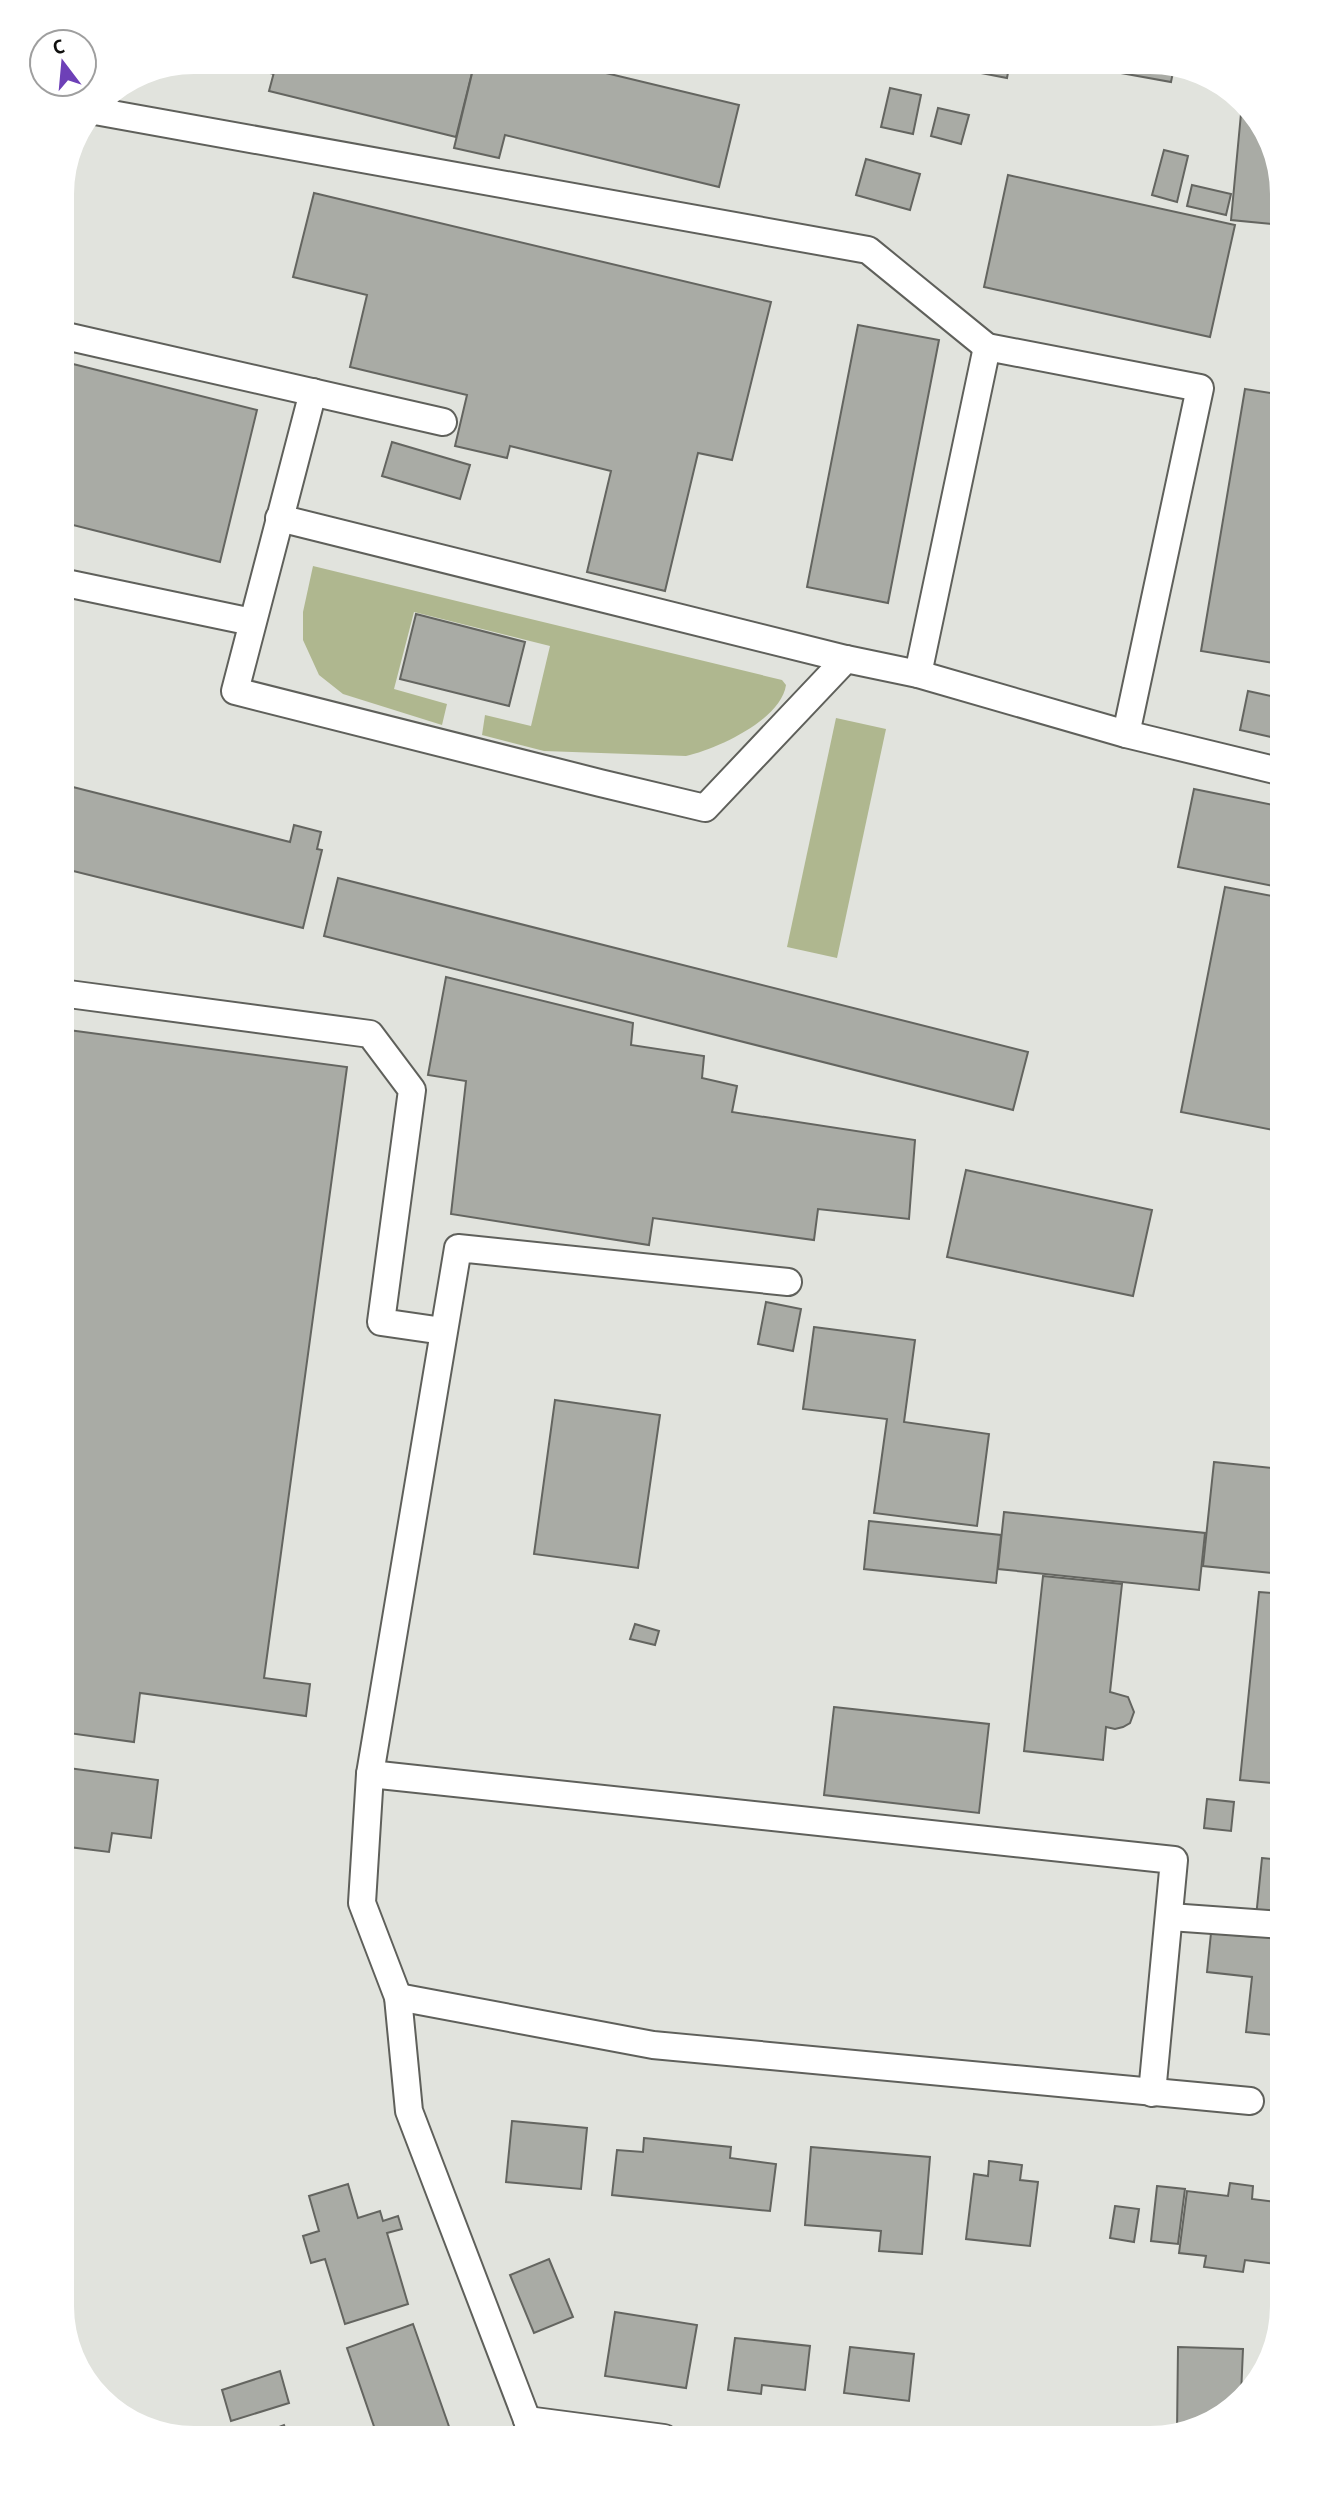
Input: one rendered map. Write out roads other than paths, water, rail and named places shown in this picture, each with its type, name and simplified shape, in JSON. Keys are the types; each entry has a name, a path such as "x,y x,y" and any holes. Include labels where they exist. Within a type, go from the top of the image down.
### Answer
{"lane":[{"path":"105,113 868,250 987,348 1200,388 1126,734"},
{"path":"74,338 443,422"},
{"path":"918,674 987,348"},
{"path":"313,392 234,691 705,808 846,659"},
{"path":"279,518 846,659 918,674 1126,734 1270,769"},
{"path":"74,585 252,622"},
{"path":"74,995 370,1034 412,1090 381,1322 443,1331"},
{"path":"529,2425 409,2111 398,1997 362,1903 370,1774 458,1248 788,1282"},
{"path":"370,1774 1174,1860 1152,2093"},
{"path":"1170,1917 1270,1924"},
{"path":"398,1997 653,2045 1250,2101"}]}
